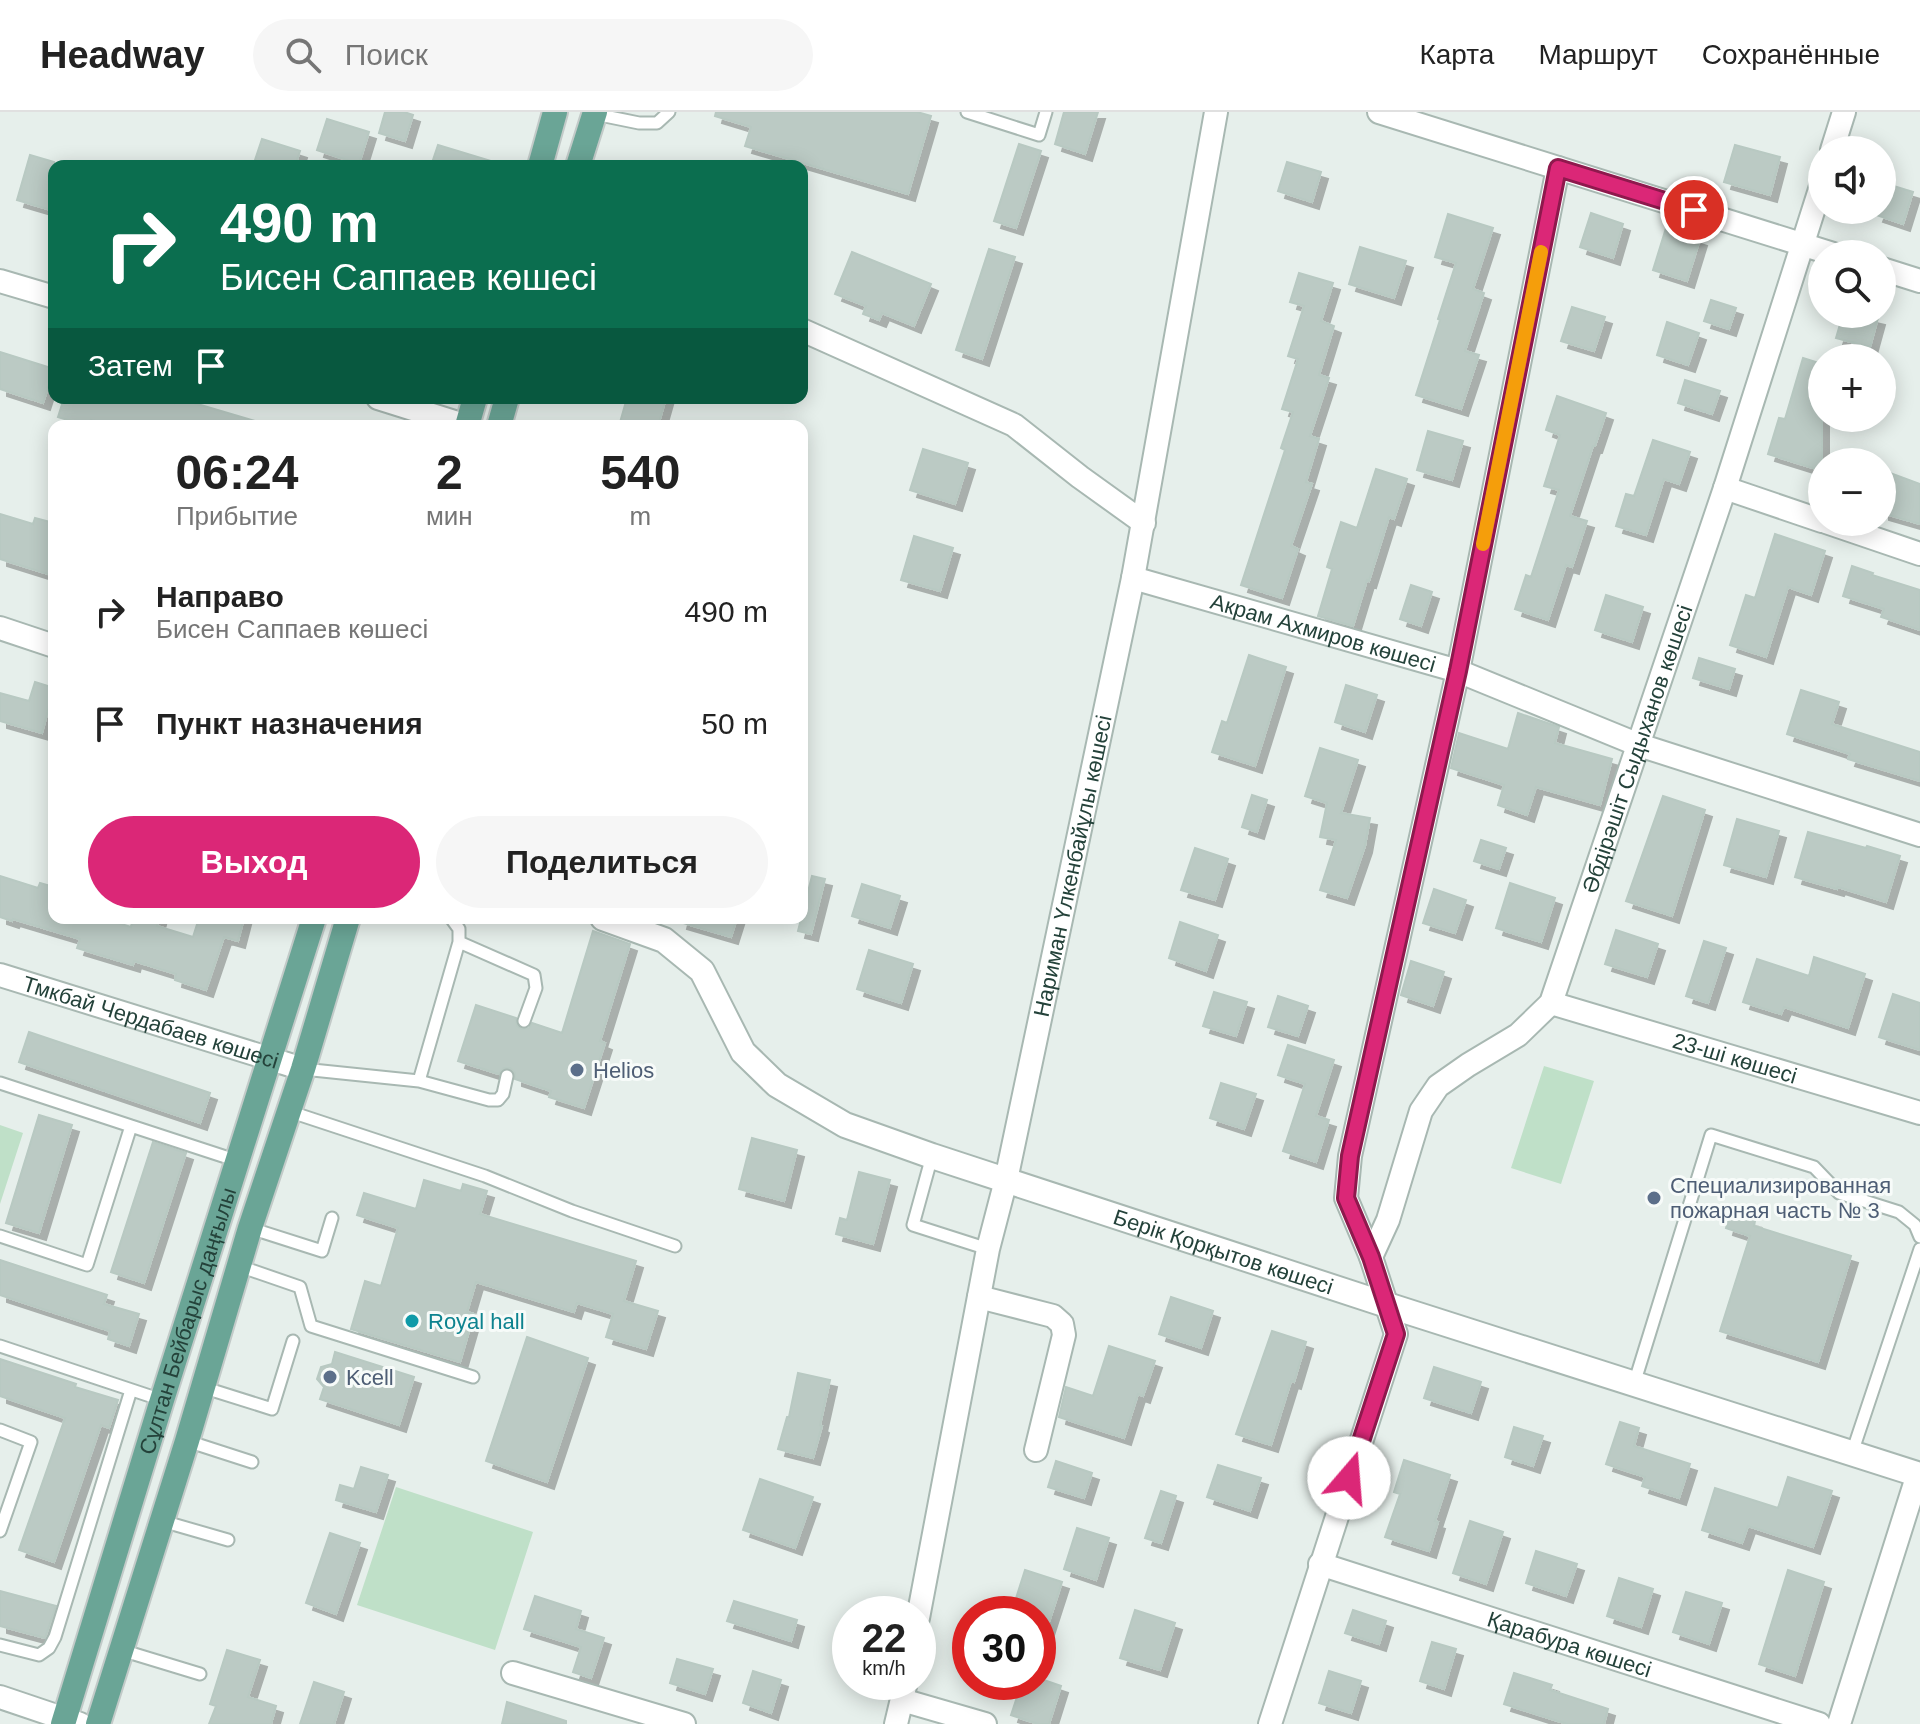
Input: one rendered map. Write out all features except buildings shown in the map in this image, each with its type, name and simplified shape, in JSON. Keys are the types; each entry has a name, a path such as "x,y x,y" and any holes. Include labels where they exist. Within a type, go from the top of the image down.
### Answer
{"main road":[{"path":"542,160 555,112"},
{"path":"580,160 592,113"},
{"name":"Сұлтан Бейбарыс даңғылы","path":"69,1722 162,1400 312,924"},
{"name":"Сұлтан Бейбарыс даңғылы","path":"98,1724 346,924"}],"street":[{"name":"Нариман Үлкенбайұлы көшесі","path":"922,1596 988,1249 1006,1180 1144,523 1216,112"},
{"path":"1379,112 1808,246"},
{"path":"1836,136 1844,112"},
{"path":"1270,1724 1396,1334 1371,1257 1346,1198 1350,1156 1458,671 1558,168"},
{"name":"Әбдірәшіт Сыдыханов көшесі","path":"1371,1257 1388,1220 1421,1111 1438,1086 1518,1035 1551,1003 1725,488 1809,224"},
{"path":"1896,273 1920,281"},
{"path":"0,281 48,295"},
{"path":"808,333 1014,425 1144,523"},
{"path":"397,404 448,420"},
{"path":"1725,488 1808,516"},
{"path":"1868,536 1920,554"},
{"name":"Акрам Ахмиров көшесі","path":"1133,578 1458,671 1639,745 1920,835"},
{"path":"0,628 48,644"},
{"name":"Берік Қорқытов көшесі","path":"620,924 664,940 702,971 743,1052 777,1085 845,1125 1387,1305 1919,1475"},
{"name":"Тмкбай Чердабаев көшесі","path":"0,975 303,1069"},
{"name":"23-шi көшесi","path":"1551,1003 1920,1113"},
{"path":"979,1297 1053,1316 1062,1324 1064,1335 1036,1450"},
{"path":"1839,1724 1919,1475"},
{"name":"Қарабура көшесі","path":"1320,1564 1819,1724"},
{"path":"513,1673 684,1724"},
{"path":"0,1697 69,1722"},
{"path":"896,1724 902,1700"},
{"path":"926,1700 985,1724"}],"lane":[{"path":"592,113 639,123 657,123 669,112"},
{"path":"967,112 1039,135 1046,112"},
{"path":"419,1081 459,942 459,929 455,924"},
{"path":"459,942 534,975 536,988 524,1021"},
{"path":"303,1069 419,1081 489,1100 498,1100 503,1094 507,1076"},
{"path":"0,1083 238,1161"},
{"path":"288,1111 485,1176 572,1211 675,1246"},
{"path":"0,1236 87,1265 131,1126"},
{"path":"1634,1384 1711,1135 1814,1167 1839,1193 1899,1212 1915,1225 1920,1237"},
{"path":"932,1156 913,1225 988,1249"},
{"path":"250,1228 322,1251 332,1218"},
{"path":"1852,1453 1920,1249"},
{"path":"239,1266 300,1287 311,1326 473,1377"},
{"path":"201,1387 272,1409 293,1341"},
{"path":"0,1346 162,1400"},
{"path":"0,1645 39,1655 49,1648 55,1637 131,1390"},
{"path":"0,1430 31,1442 0,1531"},
{"path":"187,1441 252,1462"},
{"path":"162,1521 228,1540"},
{"path":"121,1650 200,1674"}],"green space":[{"path":"1544,1066 1594,1081 1561,1184 1511,1168"},
{"path":"0,1125 23,1133 0,1204"},
{"path":"396,1487 533,1532 495,1650 357,1605"}],"slow traffic":[{"path":"1483,544 1541,252"}],"place":[{"name":"Helios","path":"577,1070"},
{"name":"Специализированная пожарная часть № 3","path":"1654,1198"},
{"name":"Royal hall","path":"412,1321"},
{"name":"Kcell","path":"330,1377"}],"route":[{"path":"1349,1478 1396,1334 1371,1257 1346,1198 1350,1156 1458,671 1558,168 1694,210"}]}
